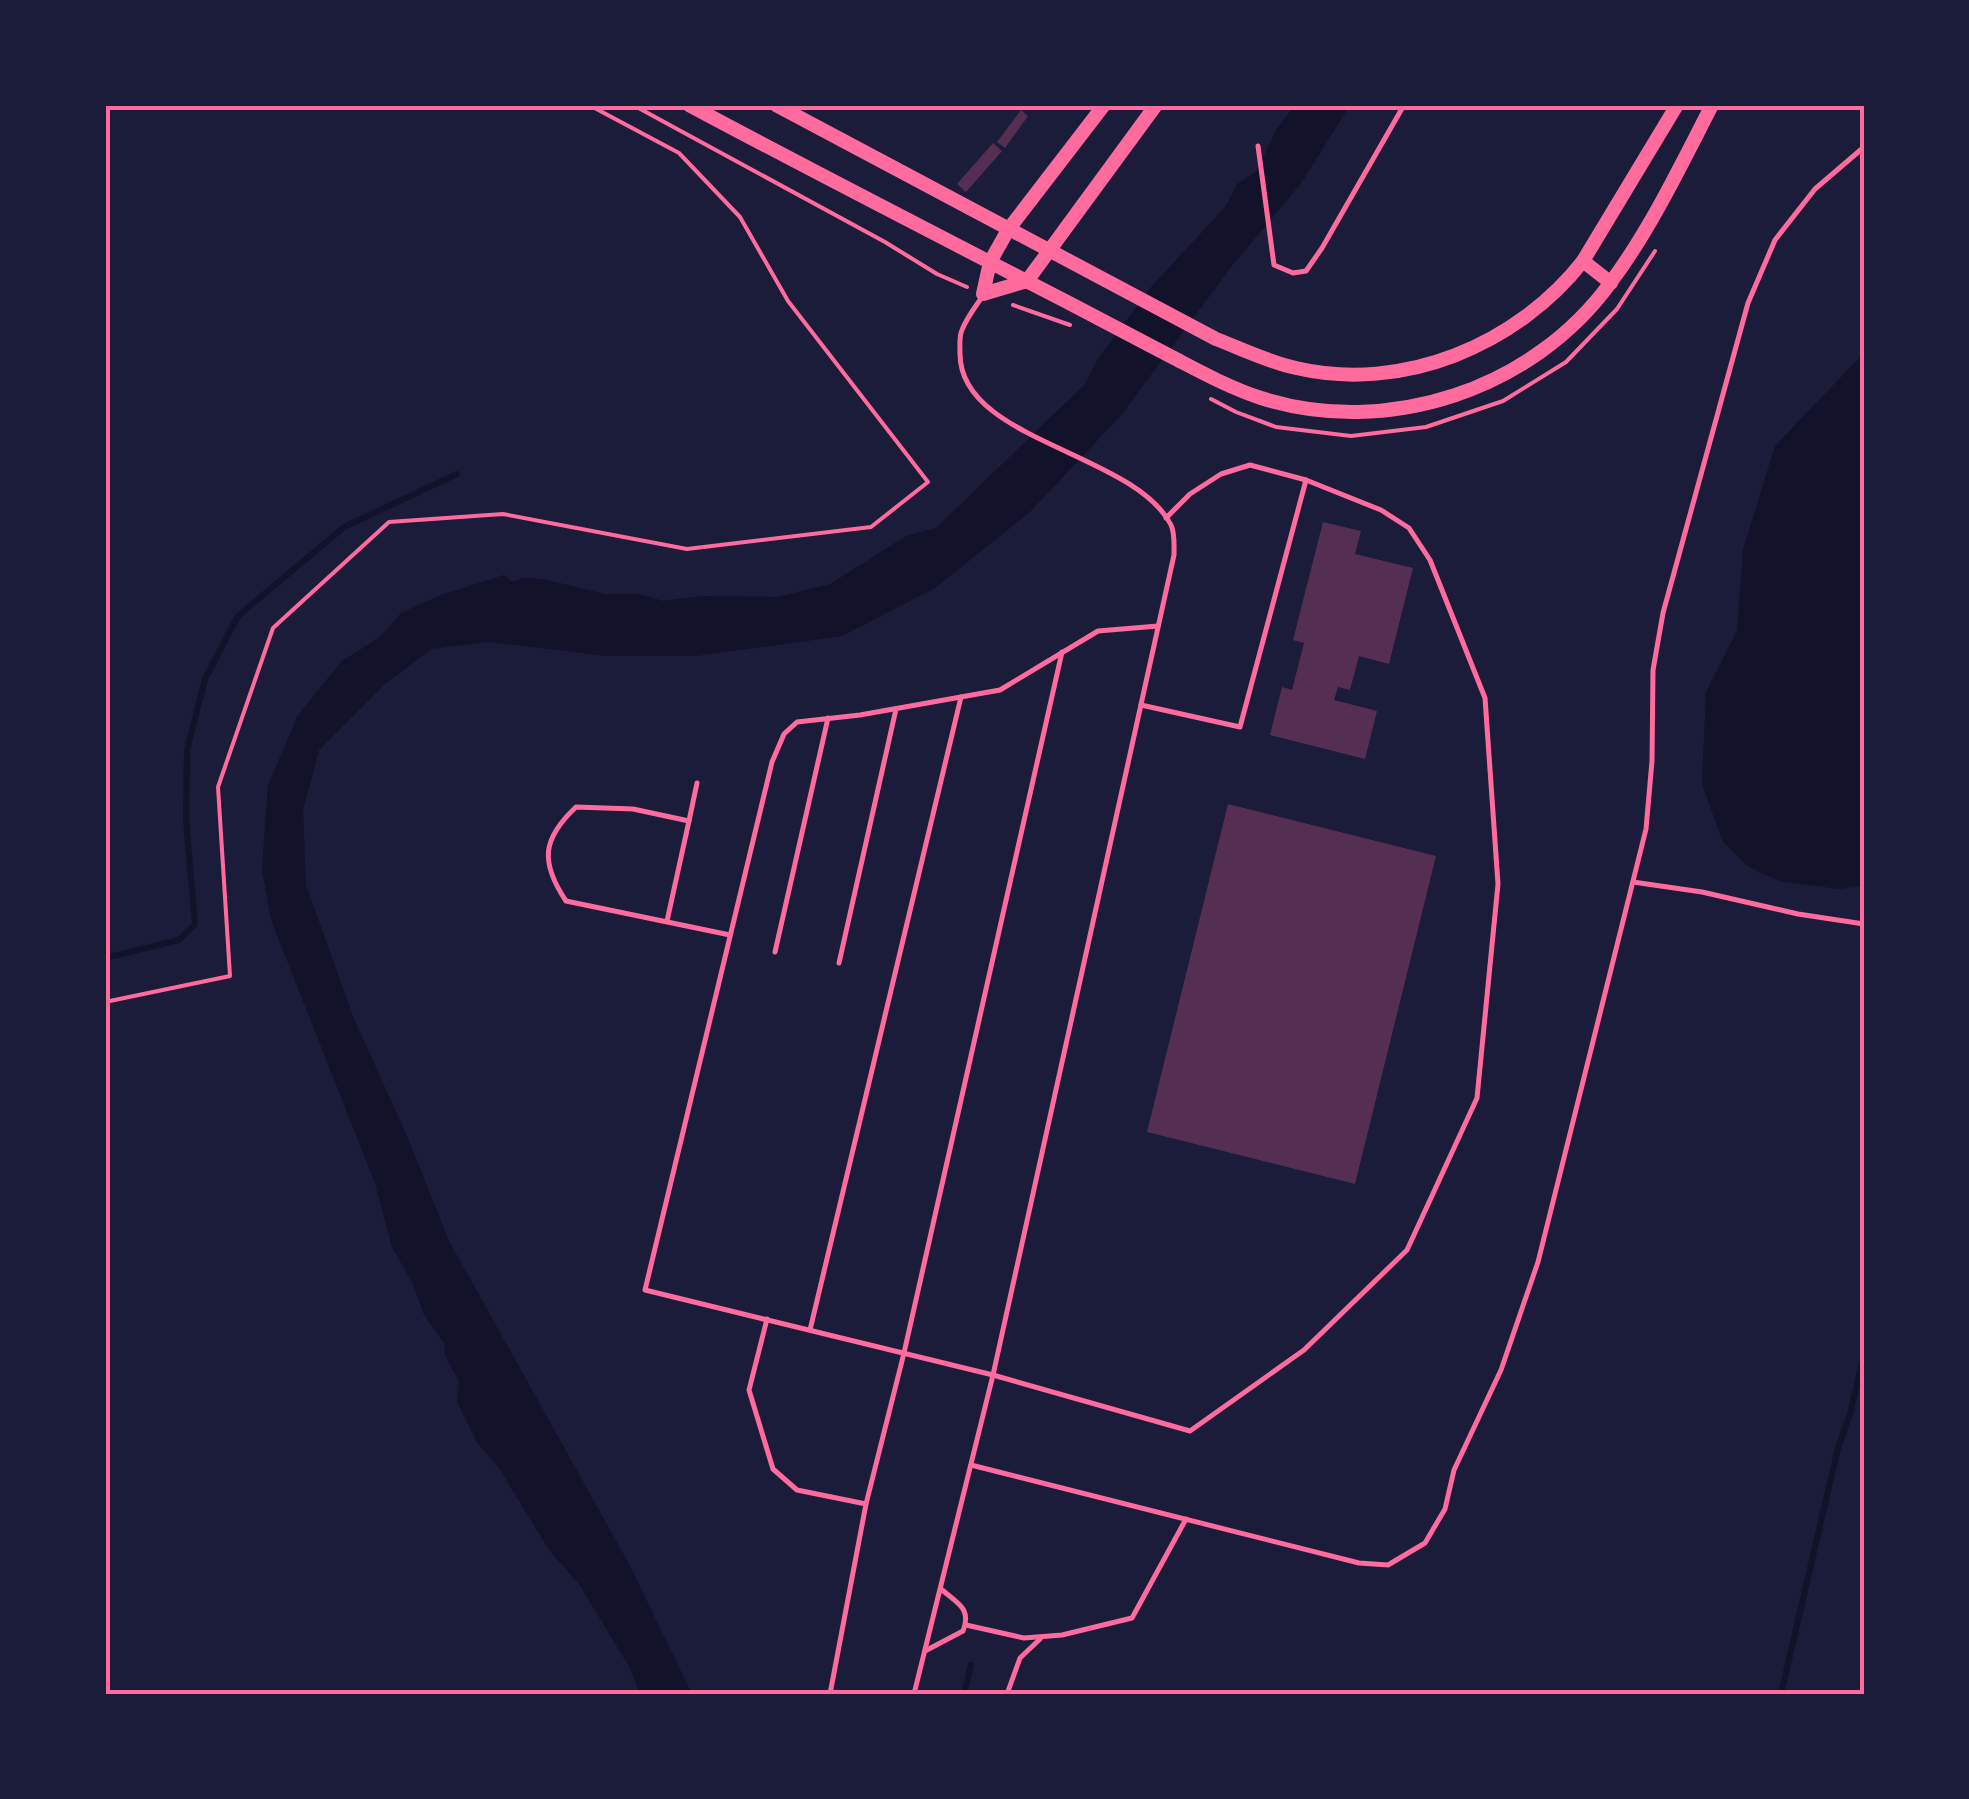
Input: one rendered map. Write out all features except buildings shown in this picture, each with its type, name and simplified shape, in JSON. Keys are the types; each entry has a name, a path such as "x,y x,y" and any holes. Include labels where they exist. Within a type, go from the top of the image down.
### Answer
{"main road":[{"path":"688,105 1196,370 1258,397 1321,411 1389,410 1461,394 1528,360 1562,336 1593,305 1633,250 1712,105"},
{"path":"776,105 1216,340 1270,361 1324,372 1385,372 1418,367 1478,346 1538,309 1584,261 1677,105"},
{"path":"1104,105 1008,230 990,262 983,294 1027,281 1156,105"},
{"path":"1584,261 1611,283"}],"lane":[{"path":"1258,146 1274,265 1293,272 1306,271 1404,105"},
{"path":"970,1465 1359,1563 1388,1566 1425,1543 1445,1509 1454,1470 1501,1370 1538,1262 1646,829 1653,670 1663,613 1748,302 1775,240 1815,189 1864,147"},
{"path":"914,1694 993,1375 1174,555 1173,528 1155,502 1123,480 1011,423 976,398 960,367 960,332 983,294"},
{"path":"1158,626 1098,631 1000,690 798,722 784,734 772,762 645,1290 993,1375 1190,1431 1304,1350 1408,1250 1477,1098 1498,884 1484,698 1430,560 1409,528 1381,510 1306,480 1250,465 1221,474 1190,494 1166,518"},
{"path":"1141,705 1240,727 1306,480"},
{"path":"830,1694 866,1504 904,1353 1062,652"},
{"path":"810,1330 960,697"},
{"path":"839,963 896,708"},
{"path":"775,952 828,718"},
{"path":"667,921 697,783"},
{"path":"689,821 633,809 576,807 560,823 547,850 552,881 566,901 730,934"},
{"path":"1632,882 1864,924"},
{"path":"767,1319 749,1390 773,1469 797,1490 866,1504"},
{"path":"966,1625 1024,1638 1062,1635 1132,1618 1186,1519"},
{"path":"925,1651 963,1632 966,1625 964,1609 940,1589"},
{"path":"1007,1694 1020,1658 1042,1636"}],"path":[{"path":"105,1002 230,976 218,787 273,628 389,522 503,514 687,550 871,527 928,482 788,301 740,218 678,153 589,105"},
{"path":"633,105 937,274 1084,330"}],"shaded area":[{"path":"1295,105 1350,105 1302,182 1231,267 1122,414 1030,512 935,588 842,636 696,656 607,656 488,642 431,649 385,684 319,750 303,810 306,885 354,1019 449,1241 629,1564 692,1694 640,1694 630,1668 579,1584 549,1550 499,1468 478,1444 457,1402 459,1382 445,1355 444,1343 424,1315 413,1284 392,1247 375,1183 271,920 262,869 268,785 298,715 342,661 380,637 401,613 441,595 504,575 512,582 543,579 605,594 639,594 663,601 700,596 778,597 830,584 906,536 936,528 1085,384 1098,359 1152,286 1226,206 1237,184 1257,171 1276,130"},
{"path":"1864,353 1864,886 1839,889 1779,881 1746,865 1722,840 1702,784 1706,692 1737,631 1743,550 1775,446"}],"waterway":[{"path":"105,958 179,940 195,924 186,820 187,750 205,679 238,616 344,527 457,474"},
{"path":"1781,1694 1838,1448 1864,1355"},
{"path":"964,1694 971,1665"}]}
